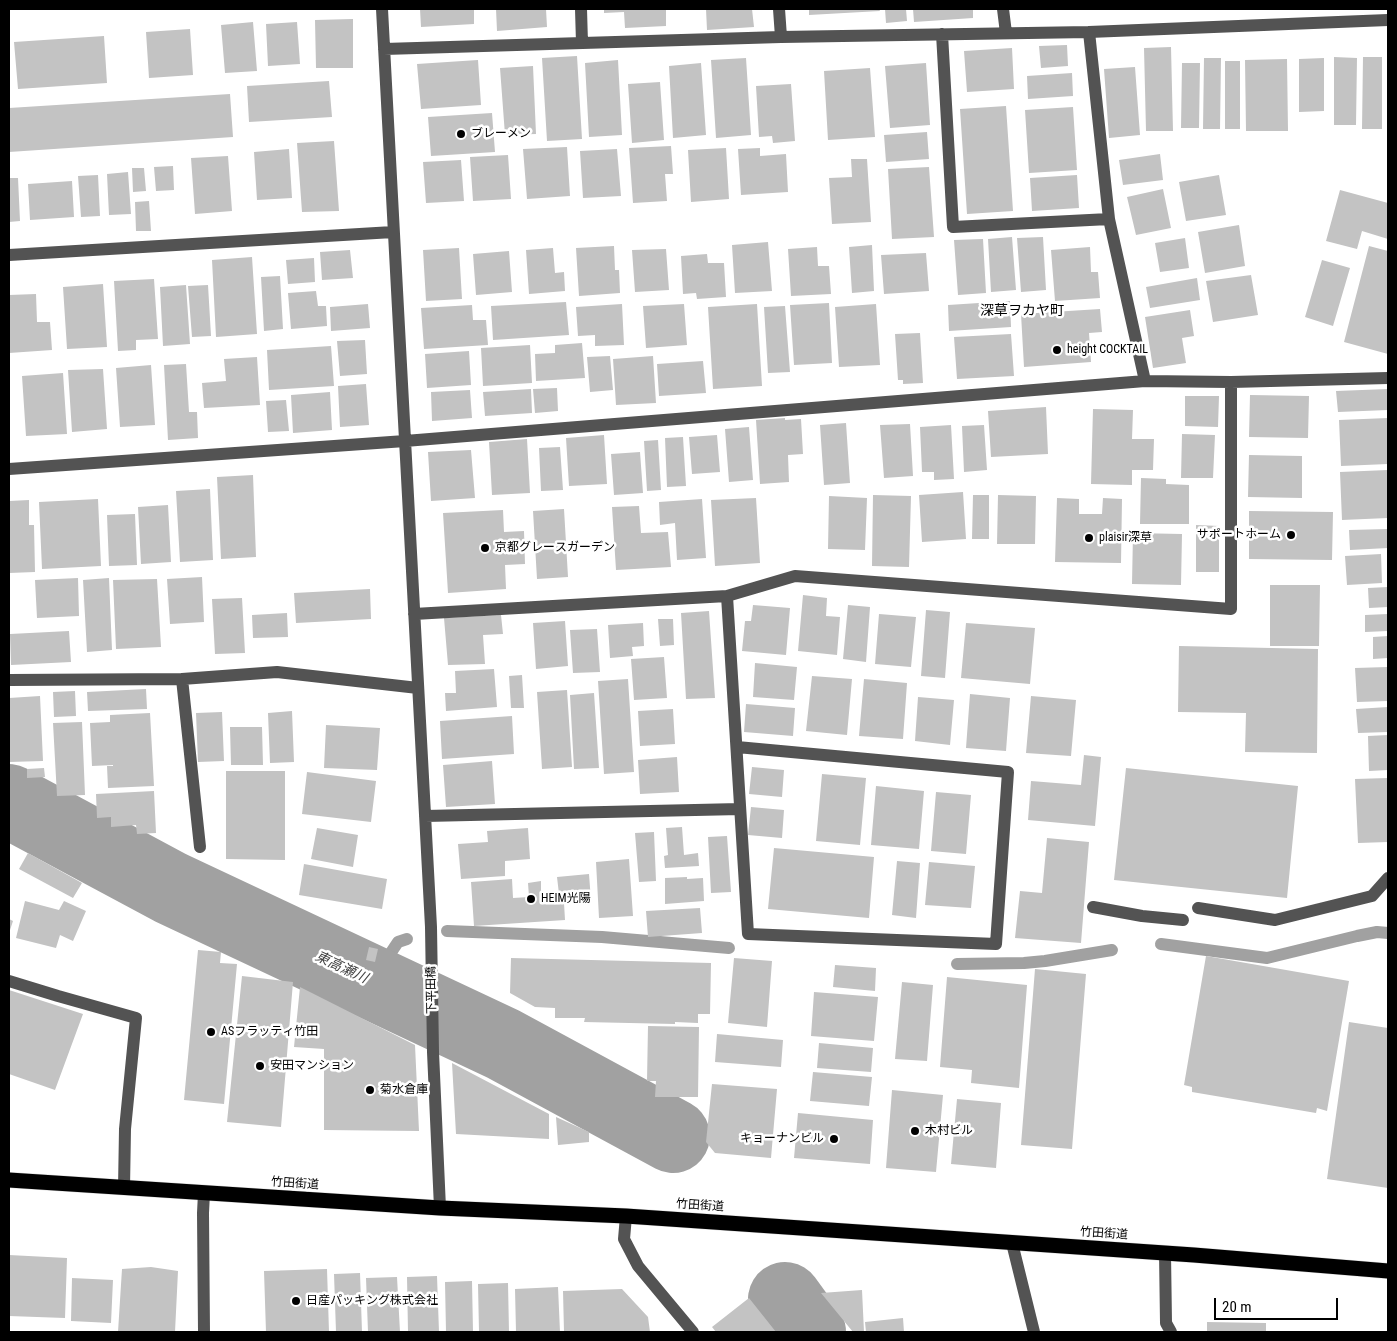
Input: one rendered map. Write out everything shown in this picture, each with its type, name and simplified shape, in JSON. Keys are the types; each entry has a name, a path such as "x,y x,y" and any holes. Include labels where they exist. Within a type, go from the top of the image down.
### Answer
{"highway":[{"name":"竹田街道","path":"9,1180 440,1208 626,1216 1165,1253 1388,1271"}],"street":[{"name":"下平田橋","path":"382,9 431,927 433,1052 440,1208"},
{"path":"581,9 582,43"},
{"path":"779,9 781,37"},
{"path":"1003,9 1006,33"},
{"path":"384,49 781,37 1089,32 1388,20"},
{"path":"1089,32 1109,219 1145,381"},
{"path":"942,34 953,227 1109,219"},
{"path":"9,255 393,232"},
{"path":"9,469 405,441 1145,381 1231,382 1388,378"},
{"path":"414,614 726,596 795,576 1231,609 1231,382"},
{"path":"726,596 748,934 996,944 1008,772 736,747"},
{"path":"9,680 182,679 276,672 418,688"},
{"path":"182,679 200,847"},
{"path":"425,816 740,809"},
{"path":"1198,908 1275,920 1372,896 1388,878"},
{"path":"1093,907 1142,916 1183,920"},
{"path":"9,981 136,1018 125,1129 124,1188"},
{"path":"204,1193 204,1332"},
{"path":"626,1216 624,1239 638,1266 693,1332"},
{"path":"1012,1243 1034,1332"},
{"path":"1165,1253 1166,1323 1171,1332"}],"building":[{"path":"420,9 474,9 474,24 421,27"},
{"path":"496,9 546,9 547,27 497,31"},
{"path":"604,9 666,9 666,26 625,28 624,12 604,13"},
{"path":"706,9 752,9 754,27 707,30"},
{"path":"809,9 879,9 880,11 809,15"},
{"path":"885,9 906,9 907,21 886,23"},
{"path":"913,9 973,9 973,18 914,22"},
{"path":"353,19 353,68 316,68 315,20"},
{"path":"253,22 257,71 225,73 221,25"},
{"path":"297,22 300,64 268,66 266,24"},
{"path":"190,29 193,75 149,78 146,32"},
{"path":"104,36 107,83 18,89 14,42"},
{"path":"1067,45 1068,66 1041,68 1039,46"},
{"path":"1171,47 1173,131 1146,131 1144,48"},
{"path":"1012,48 1014,89 967,92 964,51"},
{"path":"577,56 582,139 547,141 542,58"},
{"path":"1334,57 1357,58 1356,125 1334,125"},
{"path":"1363,57 1382,57 1382,129 1362,129"},
{"path":"746,58 751,135 716,138 711,60"},
{"path":"1204,58 1221,58 1220,129 1203,129"},
{"path":"1324,58 1324,111 1299,112 1299,59"},
{"path":"1287,59 1288,131 1246,131 1245,60"},
{"path":"478,60 481,105 421,109 417,64"},
{"path":"618,60 622,135 589,137 585,63"},
{"path":"1225,61 1240,61 1240,129 1225,129"},
{"path":"701,63 706,135 673,138 669,66"},
{"path":"926,63 930,125 890,128 885,66"},
{"path":"1182,63 1200,63 1199,128 1181,128"},
{"path":"533,66 536,134 505,135 500,68"},
{"path":"1135,67 1140,135 1109,138 1104,69"},
{"path":"870,68 875,137 828,140 824,71"},
{"path":"1072,73 1073,96 1028,99 1027,76"},
{"path":"329,81 332,117 249,122 247,86"},
{"path":"660,82 664,140 632,143 628,84"},
{"path":"791,84 795,141 773,143 772,136 759,137 756,86"},
{"path":"230,94 233,137 9,152 9,108"},
{"path":"1006,106 1013,211 967,214 960,109"},
{"path":"1073,107 1077,170 1029,173 1025,110"},
{"name":"ブレーメン","path":"492,113 495,152 431,156 428,117"},
{"path":"927,132 929,159 886,162 884,135"},
{"path":"334,141 339,211 302,212 297,143"},
{"path":"671,146 673,174 665,174 667,201 633,203 629,148"},
{"path":"567,147 570,196 527,199 523,149"},
{"path":"726,148 729,199 691,202 688,150"},
{"path":"760,148 760,156 786,154 788,192 741,195 738,149"},
{"path":"289,149 292,198 257,200 254,152"},
{"path":"617,149 621,196 583,198 580,151"},
{"path":"1160,154 1163,180 1123,185 1119,160"},
{"path":"508,155 511,199 473,201 470,157"},
{"path":"228,156 232,211 195,214 191,158"},
{"path":"851,159 867,159 871,222 832,224 829,178 852,177"},
{"path":"461,160 464,201 426,203 423,162"},
{"path":"173,166 174,190 156,191 154,167"},
{"path":"929,167 934,237 892,239 888,169"},
{"path":"132,168 144,168 146,191 133,192"},
{"path":"128,172 131,214 109,215 107,174"},
{"path":"98,175 100,216 81,217 78,176"},
{"path":"1077,175 1079,208 1032,211 1030,178"},
{"path":"1219,175 1226,215 1186,221 1179,182"},
{"path":"9,178 18,178 20,221 9,222"},
{"path":"72,181 74,217 30,220 28,184"},
{"path":"1163,189 1171,228 1136,235 1127,197"},
{"path":"1340,190 1388,203 1388,239 1362,231 1357,249 1326,241"},
{"path":"149,201 151,231 136,231 135,202"},
{"path":"1239,225 1245,266 1205,273 1198,232"},
{"path":"1012,237 1016,290 991,292 988,239"},
{"path":"1043,237 1046,290 1021,292 1017,238"},
{"path":"1185,238 1189,268 1160,272 1155,243"},
{"path":"983,239 986,293 958,295 954,240"},
{"path":"768,242 772,291 735,293 732,245"},
{"path":"872,245 874,291 852,293 849,247"},
{"path":"614,246 615,270 619,270 620,293 579,296 576,248"},
{"path":"1369,246 1388,251 1388,354 1344,342"},
{"path":"817,247 818,266 829,266 831,294 791,296 788,249"},
{"path":"1090,247 1091,272 1098,272 1100,298 1055,301 1051,250"},
{"path":"459,248 462,299 426,301 423,250"},
{"path":"553,248 555,273 564,272 565,291 529,294 526,250"},
{"path":"666,249 669,290 635,292 632,250"},
{"path":"350,250 353,278 322,280 320,252"},
{"path":"509,251 512,292 476,295 473,254"},
{"path":"926,253 929,291 884,294 881,255"},
{"path":"707,254 708,263 724,263 726,297 697,299 696,293 683,294 681,256"},
{"path":"252,257 257,334 216,337 212,260"},
{"path":"314,258 315,282 288,284 286,260"},
{"path":"1322,260 1350,268 1333,326 1305,317"},
{"path":"1251,275 1258,315 1213,322 1206,281"},
{"path":"280,276 283,329 264,331 261,277"},
{"path":"1197,278 1200,300 1150,308 1146,287"},
{"path":"154,279 158,339 136,340 136,350 118,351 114,281"},
{"path":"103,284 107,347 67,349 63,287"},
{"path":"186,285 190,344 163,346 160,287"},
{"path":"208,285 211,336 192,337 188,286"},
{"path":"316,291 318,306 326,306 327,326 291,329 288,293"},
{"path":"36,294 37,322 50,322 52,350 9,353 9,295"},
{"path":"1010,301 1011,327 949,331 948,305"},
{"path":"566,302 569,335 493,340 491,306"},
{"path":"829,303 832,363 794,365 790,305"},
{"path":"368,304 370,328 331,331 330,307"},
{"path":"622,304 624,345 595,346 595,335 578,336 576,307"},
{"path":"684,304 687,345 646,348 643,306"},
{"path":"757,304 762,386 713,389 708,307"},
{"path":"876,304 880,365 839,367 835,307"},
{"path":"472,305 473,320 486,320 488,345 424,349 421,308"},
{"path":"785,306 790,372 768,373 764,307"},
{"name":"height COCKTAIL","path":"1100,309 1102,332 1089,333 1091,362 1024,367 1021,314"},
{"path":"1190,310 1194,336 1182,338 1186,363 1153,368 1145,317"},
{"path":"920,333 923,383 903,384 903,380 898,380 895,334"},
{"path":"1011,334 1014,376 957,379 954,337"},
{"path":"365,340 367,374 340,376 337,341"},
{"path":"582,343 585,378 536,381 535,354 555,353 555,345"},
{"path":"530,345 532,383 483,386 481,348"},
{"path":"331,346 334,386 269,390 267,350"},
{"path":"469,351 471,385 427,388 425,354"},
{"path":"610,356 613,390 590,392 587,357"},
{"path":"653,356 656,403 616,405 613,359"},
{"path":"257,357 260,405 204,408 202,383 226,381 224,359"},
{"path":"703,361 706,393 659,396 657,364"},
{"path":"186,364 189,412 197,412 198,438 168,440 164,365"},
{"path":"151,365 155,425 120,427 116,368"},
{"path":"103,369 107,429 72,432 68,370"},
{"path":"63,373 67,434 26,436 22,376"},
{"path":"366,384 369,425 340,427 338,386"},
{"path":"557,388 558,411 535,413 533,389"},
{"path":"531,389 532,413 485,416 483,392"},
{"path":"1388,389 1388,410 1338,412 1336,391"},
{"path":"470,390 472,418 432,421 431,392"},
{"path":"330,392 332,430 293,433 291,395"},
{"path":"1250,395 1309,396 1308,438 1249,437"},
{"path":"1185,396 1219,396 1218,427 1185,426"},
{"path":"286,400 289,431 268,432 266,401"},
{"path":"1046,407 1048,454 991,457 988,411"},
{"path":"1093,409 1133,410 1132,439 1154,439 1153,470 1132,470 1132,485 1091,484"},
{"path":"785,418 785,420 801,419 803,454 788,455 789,482 760,484 756,420"},
{"path":"1388,418 1388,464 1341,466 1339,420"},
{"path":"846,423 850,483 824,485 820,425"},
{"path":"910,424 913,476 884,478 880,425"},
{"path":"951,425 954,479 934,480 934,472 922,472 920,427"},
{"path":"984,425 987,470 964,472 962,426"},
{"path":"749,427 753,480 729,482 725,429"},
{"path":"1182,434 1215,435 1213,478 1181,478"},
{"path":"604,435 607,484 569,486 566,438"},
{"path":"717,435 720,472 692,474 689,437"},
{"path":"683,437 686,486 667,487 665,438"},
{"path":"527,439 530,493 492,495 489,442"},
{"path":"658,440 661,490 647,491 644,441"},
{"path":"560,447 563,490 541,491 539,448"},
{"path":"471,450 475,498 431,501 428,452"},
{"path":"640,452 643,493 614,495 611,454"},
{"path":"1249,455 1302,456 1302,498 1248,497"},
{"path":"1388,470 1388,518 1342,520 1340,472"},
{"path":"253,475 256,557 221,559 217,477"},
{"path":"1141,478 1166,479 1166,484 1189,485 1189,524 1140,524"},
{"path":"210,489 213,560 180,562 176,491"},
{"path":"963,492 966,539 922,542 919,495"},
{"path":"873,495 911,496 909,567 872,566"},
{"path":"973,495 989,495 989,539 972,539"},
{"path":"998,495 1036,496 1035,544 997,544"},
{"path":"829,496 867,498 865,550 828,549"},
{"path":"756,498 760,563 715,566 711,500"},
{"name":"plaisir深草","path":"1057,498 1079,499 1079,514 1102,514 1103,498 1122,499 1121,563 1055,562"},
{"path":"98,499 101,566 42,569 39,502"},
{"path":"702,499 706,558 677,560 675,523 660,525 659,502"},
{"path":"29,500 29,525 34,525 35,572 9,573 9,501"},
{"path":"168,505 171,562 141,564 138,507"},
{"path":"639,506 641,533 668,532 671,567 616,570 612,507"},
{"path":"564,509 568,577 537,579 533,511"},
{"name":"京都グレースガーデン","path":"503,510 504,532 524,531 525,564 505,565 506,589 448,593 443,513"},
{"name":"サポートホーム","path":"1249,511 1333,512 1332,560 1249,559"},
{"path":"135,514 137,565 109,566 107,515"},
{"path":"1196,525 1219,526 1219,572 1196,572"},
{"path":"1388,529 1388,548 1350,550 1349,530"},
{"path":"1133,533 1182,534 1181,585 1132,584"},
{"path":"1381,554 1382,583 1347,585 1345,556"},
{"path":"202,577 204,622 170,624 167,579"},
{"path":"78,578 79,616 37,618 35,580"},
{"path":"109,578 112,650 87,652 83,580"},
{"path":"157,579 161,647 116,649 113,580"},
{"path":"1270,585 1320,585 1319,646 1270,646"},
{"path":"1388,587 1388,607 1369,608 1368,588"},
{"path":"370,589 371,619 296,623 294,593"},
{"path":"803,595 827,598 826,616 840,617 837,655 798,651"},
{"path":"242,598 245,653 215,654 212,599"},
{"path":"753,605 790,608 786,655 742,651 745,621 751,621"},
{"path":"848,605 870,607 866,662 843,659"},
{"path":"926,610 950,612 945,678 921,676"},
{"path":"709,611 715,698 686,699 681,613"},
{"path":"287,613 288,637 253,638 252,615"},
{"path":"879,614 916,617 911,667 875,664"},
{"path":"1388,614 1388,631 1365,632 1365,615"},
{"path":"501,615 503,634 483,635 485,664 448,665 444,618"},
{"path":"658,619 673,619 674,645 660,646"},
{"path":"565,621 568,666 536,669 533,623"},
{"path":"643,623 644,646 632,647 633,656 610,658 608,625"},
{"path":"966,623 1035,628 1030,684 961,678"},
{"path":"597,629 600,672 573,673 570,630"},
{"path":"69,631 71,662 11,665 10,634"},
{"path":"1388,636 1388,658 1373,659 1373,637"},
{"path":"1179,646 1318,649 1317,753 1245,752 1246,713 1178,712"},
{"path":"664,657 667,698 634,700 631,659"},
{"path":"755,663 797,667 794,700 753,697"},
{"path":"1388,667 1388,701 1357,702 1355,668"},
{"path":"494,669 497,707 446,711 445,693 456,693 455,671"},
{"path":"522,675 524,708 511,708 509,676"},
{"path":"812,676 852,679 847,735 806,731"},
{"path":"628,679 634,772 604,774 598,681"},
{"path":"864,679 907,683 903,739 859,736"},
{"path":"146,689 147,709 88,711 87,692"},
{"path":"567,690 572,767 542,769 537,692"},
{"path":"75,691 76,716 54,717 53,692"},
{"path":"594,693 599,768 574,769 570,695"},
{"path":"970,694 1010,698 1006,751 966,748"},
{"path":"40,696 43,761 9,762 9,698"},
{"path":"1031,696 1076,700 1071,756 1026,753"},
{"path":"918,697 954,700 950,745 915,741"},
{"path":"746,704 795,708 793,736 744,732"},
{"path":"1388,707 1388,732 1358,733 1356,709"},
{"path":"673,709 675,744 640,746 638,711"},
{"path":"292,711 294,762 270,763 268,713"},
{"path":"222,712 224,761 198,762 196,713"},
{"path":"150,713 154,786 108,788 107,766 113,765 92,766 90,723 110,722 110,715"},
{"path":"512,716 514,754 442,759 440,721"},
{"path":"82,722 85,795 57,796 53,723"},
{"path":"326,725 380,728 377,770 324,768"},
{"path":"230,727 262,727 263,765 231,765"},
{"path":"1388,735 1388,770 1369,771 1368,736"},
{"path":"1084,755 1101,757 1095,826 1028,820 1031,781 1081,785"},
{"path":"677,757 679,792 640,794 638,760"},
{"path":"492,761 495,804 446,807 443,765"},
{"path":"752,767 784,770 782,797 749,794"},
{"path":"44,768 45,777 27,778 27,769"},
{"path":"1126,768 1298,786 1287,898 1114,880"},
{"path":"226,771 285,771 285,860 226,859"},
{"path":"307,772 376,781 371,822 302,814"},
{"path":"822,774 866,778 860,845 816,841"},
{"path":"1388,778 1388,842 1358,843 1355,779"},
{"path":"876,786 924,791 919,849 871,845"},
{"path":"154,791 156,833 137,834 136,825 111,827 111,817 97,818 96,794"},
{"path":"936,792 971,795 966,854 931,851"},
{"path":"751,807 784,810 782,838 748,835"},
{"path":"682,827 684,855 698,853 699,866 665,868 664,856 668,855 666,828"},
{"path":"317,828 358,835 353,867 311,859"},
{"path":"528,828 530,859 505,861 505,876 461,879 458,844 488,842 487,831"},
{"path":"654,832 656,881 639,882 635,833"},
{"path":"727,836 731,892 711,893 708,837"},
{"path":"1047,838 1089,842 1081,943 1015,938 1020,891 1042,893"},
{"path":"774,848 874,857 869,918 768,909"},
{"path":"28,853 82,883 73,898 19,869"},
{"path":"629,859 633,916 599,918 596,862"},
{"path":"897,861 920,863 916,918 892,915"},
{"path":"929,862 975,866 971,908 925,905"},
{"path":"304,864 387,879 382,909 299,895"},
{"name":"HEIM光陽","path":"589,874 591,901 564,903 565,920 474,926 471,882 512,879 513,898 529,897 528,883 541,881 541,896 559,894 557,877"},
{"path":"687,877 687,879 703,878 704,901 665,904 665,878"},
{"path":"25,901 59,910 64,901 86,911 73,941 60,935 56,948 16,938"},
{"path":"700,908 702,933 648,937 646,911"},
{"path":"9,919 13,921 9,933"},
{"path":"369,947 378,949 375,962 366,960"},
{"name":"ASフラッティ竹田","path":"198,950 221,952 220,963 237,964 224,1104 184,1100"},
{"path":"1206,956 1349,981 1327,1111 1317,1108 1316,1113 1192,1092 1192,1087 1184,1085"},
{"path":"511,958 711,963 710,1014 698,1014 698,1023 675,1022 675,1024 584,1022 585,1018 555,1018 555,1008 535,1007 510,993"},
{"path":"734,958 772,961 767,1027 728,1023"},
{"path":"835,965 876,968 875,991 833,987"},
{"path":"1035,969 1086,974 1072,1149 1021,1145"},
{"name":"安田マンション","path":"242,976 293,982 281,1127 227,1122"},
{"path":"947,977 1027,985 1019,1088 971,1083 972,1070 940,1067"},
{"path":"902,982 933,985 927,1061 895,1059"},
{"name":"菊水倉庫","path":"300,987 415,1045 419,1131 324,1130 324,1049 294,1047"},
{"path":"9,990 83,1014 55,1090 9,1074"},
{"path":"814,992 878,997 874,1041 811,1036"},
{"path":"1349,1022 1388,1028 1388,1188 1327,1179"},
{"path":"648,1026 699,1027 698,1097 655,1097 656,1081 647,1081"},
{"path":"717,1034 783,1040 781,1067 715,1062"},
{"path":"819,1043 873,1048 871,1072 817,1068"},
{"path":"452,1063 549,1114 549,1139 456,1134"},
{"path":"813,1072 872,1077 869,1106 810,1101"},
{"path":"712,1084 777,1089 771,1158 715,1153 706,1142"},
{"name":"木村ビル","path":"892,1090 943,1095 936,1172 886,1168"},
{"path":"957,1099 1001,1103 996,1168 951,1164"},
{"name":"キョーナンビル","path":"798,1113 873,1120 870,1164 794,1158"},
{"path":"556,1117 589,1132 589,1142 558,1145"},
{"path":"9,1255 67,1258 65,1318 9,1316"},
{"path":"151,1267 178,1271 175,1332 118,1332 122,1269"},
{"name":"日産パッキング株式会社","path":"327,1269 329,1332 266,1332 264,1271"},
{"path":"360,1273 362,1332 336,1332 334,1274"},
{"path":"437,1276 439,1332 408,1332 407,1277"},
{"path":"397,1277 400,1332 368,1332 366,1278"},
{"path":"72,1278 113,1280 111,1323 71,1321"},
{"path":"472,1281 473,1332 446,1332 445,1282"},
{"path":"508,1283 509,1332 479,1332 478,1284"},
{"path":"558,1287 560,1332 516,1332 515,1289"},
{"path":"622,1289 648,1317 650,1332 564,1332 563,1291"},
{"path":"862,1290 864,1332 853,1332 821,1293"},
{"path":"749,1298 776,1332 716,1332 712,1327"},
{"path":"903,1318 904,1332 866,1332 865,1322"},
{"path":"1207,1322 1266,1323 1266,1332 1207,1332"}],"waterway":[{"name":"東高瀬川","path":"9,801 171,888 503,1044 673,1136"},
{"path":"447,931 602,937 729,948"},
{"path":"1161,944 1267,958 1357,936 1377,932 1388,933"},
{"path":"379,985 390,954 398,942 407,939"},
{"path":"957,964 1024,963 1112,950"},
{"name":"東高瀬川","path":"785,1299 809,1332"}],"place":[{"name":"ブレーメン","path":"461,134"},
{"name":"height COCKTAIL","path":"1057,350"},
{"name":"サポートホーム","path":"1291,535"},
{"name":"plaisir深草","path":"1089,538"},
{"name":"京都グレースガーデン","path":"485,548"},
{"name":"HEIM光陽","path":"531,899"},
{"name":"ASフラッティ竹田","path":"211,1032"},
{"name":"安田マンション","path":"260,1066"},
{"name":"菊水倉庫","path":"370,1090"},
{"name":"木村ビル","path":"915,1131"},
{"name":"キョーナンビル","path":"834,1139"},
{"name":"日産パッキング株式会社","path":"296,1301"}],"district":[{"name":"深草ヲカヤ町","path":"1022,311"}]}
